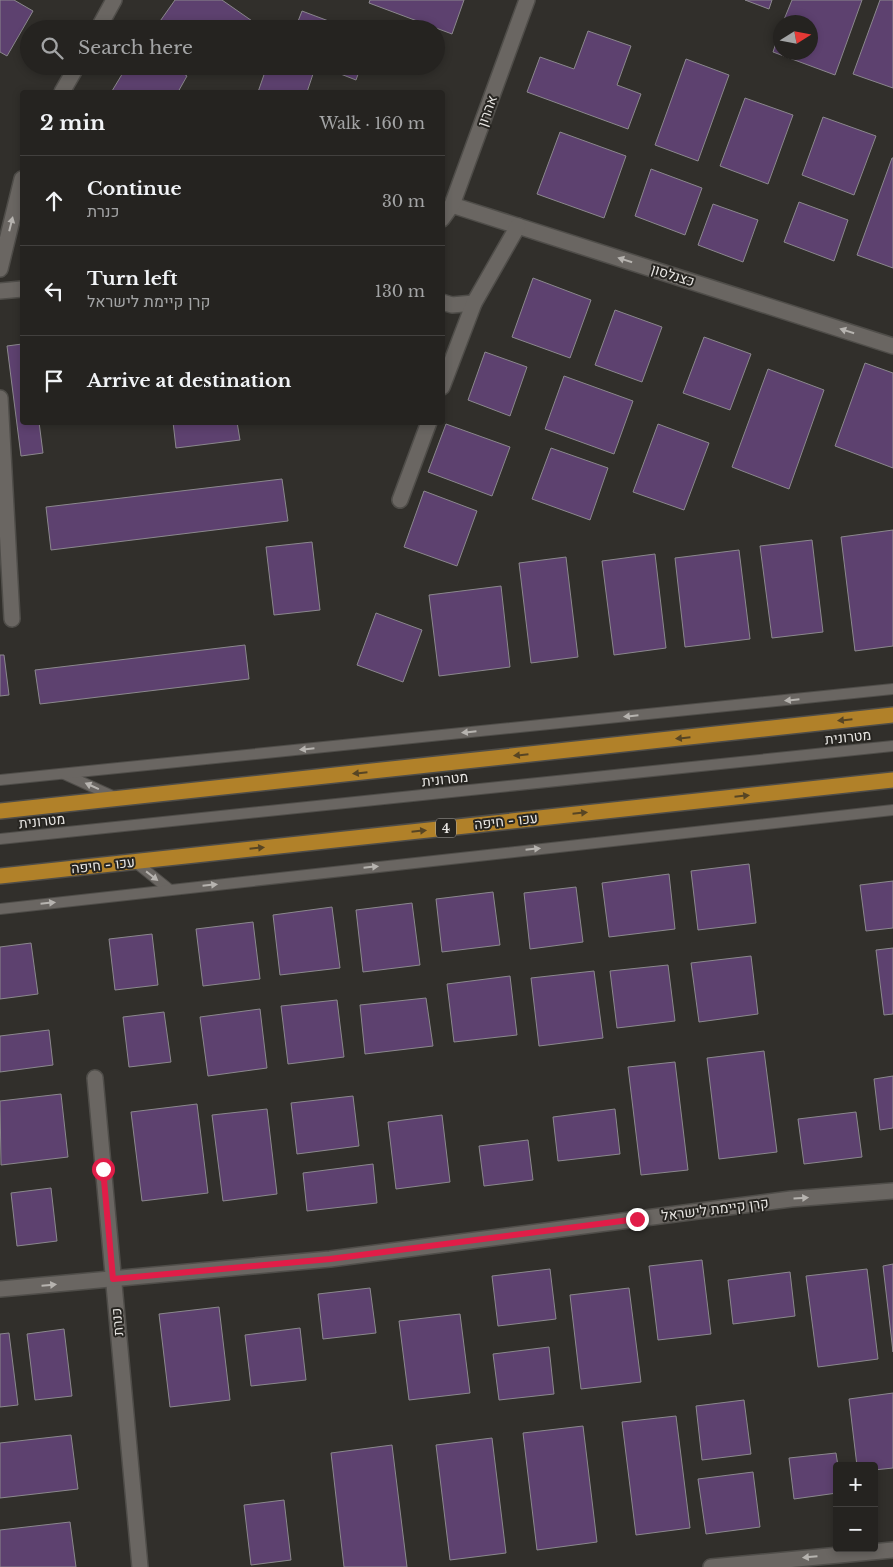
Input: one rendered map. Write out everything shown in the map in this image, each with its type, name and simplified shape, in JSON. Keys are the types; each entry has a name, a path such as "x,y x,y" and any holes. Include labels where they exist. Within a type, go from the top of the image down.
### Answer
{"highway":[{"path":"0,811 893,715"},
{"name":"עכו - חיפה","path":"0,876 893,780"}],"street":[{"path":"103,20 114,0"},
{"name":"אהרון","path":"445,215 452,205 528,0"},
{"path":"63,90 71,75"},
{"path":"0,269 20,187"},
{"name":"כצנלסון","path":"452,205 893,346"},
{"path":"445,379 474,303 518,226"},
{"path":"0,291 20,290"},
{"path":"445,303 452,305 474,303"},
{"path":"0,398 12,619"},
{"path":"400,500 428,425"},
{"name":"כנרת","path":"95,1078 140,1567"},
{"name":"קרן קיימת לישראל","path":"0,1289 330,1259 791,1199 893,1191"},
{"path":"711,1567 893,1550"}],"lane":[{"path":"0,780 893,689"},
{"name":"מטרונית","path":"0,839 893,746"},
{"path":"63,773 120,799"},
{"path":"0,909 893,810"},
{"path":"134,862 170,890"}],"building":[{"path":"0,0 14,0 33,11 28,20 20,20 20,34 7,56 0,52"},
{"path":"175,0 222,0 251,20 161,20"},
{"path":"370,0 464,0 452,34 445,31 445,20 415,20 369,3"},
{"path":"745,0 772,0 769,9"},
{"path":"792,0 862,0 835,75 795,60 818,60 818,15 786,15"},
{"path":"880,0 893,0 893,88 853,74"},
{"path":"302,11 326,20 298,20"},
{"path":"588,31 631,46 617,85 641,94 628,129 527,92 540,57 574,69"},
{"path":"686,59 729,75 698,161 655,145"},
{"path":"122,75 187,76 179,90 113,90"},
{"path":"264,75 313,75 308,90 259,90"},
{"path":"343,75 358,75 356,80"},
{"path":"745,98 793,115 768,184 720,166"},
{"path":"823,117 876,136 854,195 802,175"},
{"path":"560,132 626,156 604,218 537,194"},
{"path":"893,158 893,268 857,255"},
{"path":"651,169 702,188 685,235 635,216"},
{"path":"799,202 848,220 834,261 784,242"},
{"path":"713,204 758,220 743,262 698,245"},
{"path":"533,278 591,300 570,358 512,337"},
{"path":"615,310 662,327 642,382 595,365"},
{"path":"704,337 751,354 730,410 683,393"},
{"path":"20,344 20,425 39,425 43,453 21,456 7,346"},
{"path":"485,352 527,367 510,416 468,400"},
{"path":"865,363 893,373 893,468 835,446"},
{"path":"768,369 824,390 789,489 732,467"},
{"path":"564,376 633,401 614,454 545,429"},
{"path":"446,424 510,447 492,496 428,472"},
{"path":"658,424 709,443 684,510 633,492"},
{"path":"173,425 238,425 240,440 176,448"},
{"path":"551,448 608,468 590,520 532,499"},
{"path":"282,479 288,521 51,550 46,507"},
{"path":"424,491 477,511 457,566 404,547"},
{"path":"893,530 893,646 855,651 841,537"},
{"path":"812,540 823,632 772,638 760,546"},
{"path":"312,542 320,610 274,615 266,547"},
{"path":"739,550 750,639 685,647 675,558"},
{"path":"655,554 666,648 614,655 602,561"},
{"path":"566,557 578,657 531,663 519,563"},
{"path":"501,586 510,667 439,676 429,595"},
{"path":"376,613 422,630 403,682 357,665"},
{"path":"245,645 249,679 40,704 35,670"},
{"path":"0,655 4,655 9,695 0,696"},
{"path":"749,864 756,923 698,930 691,871"},
{"path":"669,874 675,929 609,937 602,883"},
{"path":"893,881 893,928 866,931 860,885"},
{"path":"576,887 583,942 530,949 524,893"},
{"path":"493,892 500,945 442,952 436,899"},
{"path":"412,903 420,965 363,972 356,910"},
{"path":"332,907 340,968 280,975 273,915"},
{"path":"253,922 260,979 203,986 196,929"},
{"path":"152,934 158,985 115,990 109,939"},
{"path":"31,943 38,994 0,999 0,947"},
{"path":"893,948 893,1014 884,1015 876,950"},
{"path":"751,956 758,1014 699,1022 691,963"},
{"path":"668,965 675,1021 617,1028 610,971"},
{"path":"594,971 603,1038 539,1046 531,978"},
{"path":"510,976 517,1035 454,1042 447,984"},
{"path":"426,998 433,1046 365,1054 360,1005"},
{"path":"337,1000 344,1057 288,1064 281,1006"},
{"path":"260,1009 267,1068 208,1076 200,1017"},
{"path":"164,1012 171,1062 129,1067 123,1017"},
{"path":"49,1030 53,1065 0,1072 0,1036"},
{"path":"764,1051 777,1152 719,1159 707,1058"},
{"path":"675,1062 688,1170 641,1175 628,1067"},
{"path":"893,1076 893,1128 880,1130 874,1079"},
{"path":"61,1094 68,1157 1,1165 0,1101"},
{"path":"353,1096 359,1146 297,1154 291,1103"},
{"path":"197,1104 208,1193 142,1201 131,1112"},
{"path":"267,1109 277,1194 223,1201 212,1115"},
{"path":"615,1109 620,1154 558,1161 553,1117"},
{"path":"856,1112 862,1157 804,1164 798,1119"},
{"path":"442,1115 450,1182 396,1189 388,1122"},
{"path":"528,1140 533,1180 484,1186 479,1146"},
{"path":"373,1164 377,1203 307,1211 303,1173"},
{"path":"51,1188 57,1241 17,1246 11,1193"},
{"path":"702,1260 711,1334 658,1340 649,1266"},
{"path":"893,1264 893,1352 883,1266"},
{"path":"550,1269 556,1319 498,1326 492,1276"},
{"path":"867,1269 878,1359 818,1367 806,1276"},
{"path":"790,1272 795,1316 733,1324 728,1280"},
{"path":"370,1288 376,1333 323,1339 318,1294"},
{"path":"629,1288 641,1382 581,1389 570,1295"},
{"path":"219,1307 230,1400 170,1407 159,1314"},
{"path":"460,1314 470,1393 409,1400 399,1321"},
{"path":"300,1328 306,1380 251,1386 245,1335"},
{"path":"64,1329 72,1396 35,1400 27,1334"},
{"path":"9,1333 18,1405 0,1407 0,1334"},
{"path":"549,1347 554,1394 499,1400 493,1354"},
{"path":"893,1393 893,1468 878,1470 878,1462 857,1462 849,1399"},
{"path":"744,1400 751,1454 702,1460 696,1406"},
{"path":"676,1416 690,1528 636,1535 622,1422"},
{"path":"583,1426 597,1542 537,1550 523,1433"},
{"path":"71,1435 78,1489 0,1498 0,1443"},
{"path":"492,1438 506,1553 450,1560 436,1445"},
{"path":"392,1445 407,1567 344,1567 331,1453"},
{"path":"836,1453 837,1462 833,1462 833,1494 794,1499 789,1458"},
{"path":"753,1472 760,1527 706,1534 698,1479"},
{"path":"284,1500 291,1560 251,1565 244,1505"},
{"path":"70,1522 76,1567 0,1567 0,1530"}],"route":[{"path":"103,1169 113,1279 330,1259 637,1219"}]}
